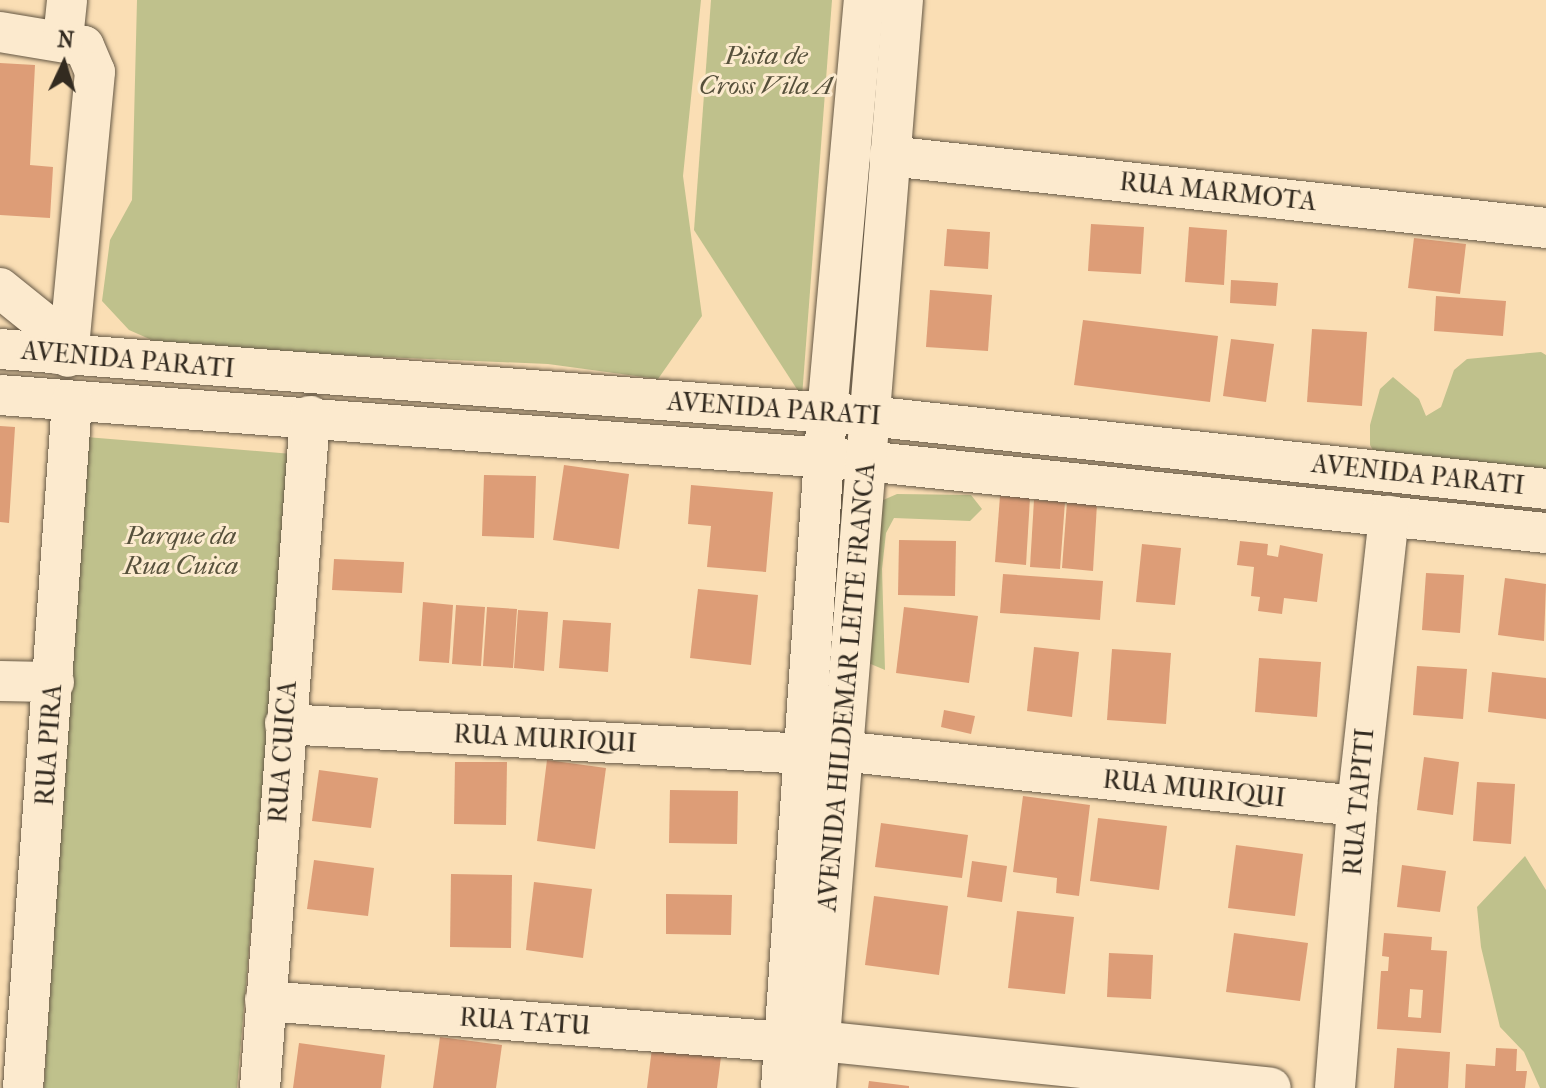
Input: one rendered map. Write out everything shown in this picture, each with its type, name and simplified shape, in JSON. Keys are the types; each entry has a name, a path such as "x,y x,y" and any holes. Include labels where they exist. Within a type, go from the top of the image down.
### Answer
{"street":[{"path":"63,39 67,0"},
{"name":"AVENIDA HILDEMAR LEITE FRANCA","path":"846,459 827,413 864,0"},
{"name":"AVENIDA HILDEMAR LEITE FRANCA","path":"781,1088 802,1042 846,459 869,416 903,0"},
{"path":"0,32 63,39 84,46 95,72 62,356"},
{"name":"RUA MARMOTA","path":"889,156 1546,228"},
{"path":"0,288 46,325 62,356"},
{"name":"AVENIDA PARATI","path":"0,349 869,416 1546,489"},
{"name":"AVENIDA PARATI","path":"0,395 310,416 846,459 1546,533"},
{"name":"RUA PIRA","path":"23,1088 15,993 54,682 72,401"},
{"name":"RUA CUICA","path":"260,1088 310,416"},
{"name":"RUA TAPITI","path":"1335,1088 1357,806 1389,516"},
{"path":"0,681 54,682"},
{"name":"RUA MURIQUI","path":"285,724 822,752 1357,806"},
{"name":"RUA TATU","path":"265,1001 802,1042 1271,1088"},
{"name":"AVENIDA HILDEMAR LEITE FRANCA","path":"802,1042 816,1088"}],"green space":[{"path":"137,0 701,0 683,176 702,316 658,379 548,364 170,348 129,330 102,301 110,240 132,200"},
{"name":"Pista de Cross Vila A","path":"711,0 832,0 802,397 694,230"},
{"path":"1541,352 1546,355 1546,484 1380,462 1370,445 1370,425 1380,389 1393,377 1419,399 1426,416 1441,407 1454,370 1467,359"},
{"name":"Parque da Rua Cuica","path":"86,437 292,454 237,1088 44,1088"},
{"path":"897,494 971,495 982,509 970,521 894,518 886,533 882,569 885,670 866,662 881,501"},
{"path":"1525,856 1546,890 1546,1088 1540,1088 1524,1052 1500,1027 1481,947 1477,907"}],"building":[{"path":"0,63 35,65 30,165 53,167 50,218 0,215"},
{"path":"1091,224 1144,227 1141,274 1088,271"},
{"path":"1189,227 1227,230 1224,285 1185,282"},
{"path":"947,229 990,232 988,269 944,266"},
{"path":"1414,238 1466,244 1460,294 1408,288"},
{"path":"1231,280 1278,283 1276,306 1230,303"},
{"path":"930,290 992,295 988,351 926,347"},
{"path":"1436,296 1506,301 1503,336 1434,331"},
{"path":"1083,320 1218,336 1210,402 1074,385"},
{"path":"1312,329 1367,332 1362,406 1307,402"},
{"path":"1231,339 1274,344 1266,402 1223,396"},
{"path":"0,426 15,427 9,523 0,522"},
{"path":"564,465 629,474 619,549 553,540"},
{"path":"484,475 536,476 534,538 482,536"},
{"path":"691,485 773,492 766,572 707,567 711,526 688,524"},
{"path":"1000,496 1030,498 1026,565 995,562"},
{"path":"1034,500 1065,502 1060,569 1030,567"},
{"path":"1067,502 1097,504 1093,571 1062,568"},
{"path":"899,540 956,541 955,596 898,595"},
{"path":"1240,541 1268,544 1267,555 1278,557 1280,545 1323,554 1317,602 1284,598 1282,614 1258,611 1260,597 1251,596 1254,567 1237,565"},
{"path":"1142,544 1181,548 1175,605 1136,602"},
{"path":"334,559 404,562 402,593 332,590"},
{"path":"1426,573 1464,575 1460,633 1422,630"},
{"path":"1003,574 1103,581 1100,620 1000,613"},
{"path":"1505,578 1546,584 1544,641 1498,635"},
{"path":"698,589 758,595 751,665 690,658"},
{"path":"423,602 453,605 449,663 419,661"},
{"path":"456,605 485,607 481,666 452,664"},
{"path":"487,607 517,609 513,668 483,666"},
{"path":"904,607 978,616 969,683 896,673"},
{"path":"518,610 548,612 544,671 514,668"},
{"path":"563,620 611,623 608,672 559,668"},
{"path":"1034,647 1079,652 1072,717 1027,711"},
{"path":"1112,649 1171,653 1166,724 1107,720"},
{"path":"1259,658 1321,662 1317,717 1255,712"},
{"path":"1417,666 1467,669 1463,719 1413,715"},
{"path":"1492,672 1546,678 1546,719 1488,712"},
{"path":"944,710 975,716 971,734 941,727"},
{"path":"1424,757 1459,762 1453,815 1417,810"},
{"path":"547,760 606,768 595,849 537,841"},
{"path":"455,762 507,762 506,825 454,824"},
{"path":"319,770 378,778 371,828 312,821"},
{"path":"1477,782 1515,784 1511,844 1473,841"},
{"path":"670,790 738,791 737,844 669,843"},
{"path":"1023,796 1090,805 1079,896 1056,893 1057,878 1013,872"},
{"path":"1098,818 1167,826 1159,890 1090,881"},
{"path":"881,823 968,835 962,878 875,867"},
{"path":"1236,845 1303,854 1295,916 1228,908"},
{"path":"314,860 374,868 368,916 307,909"},
{"path":"972,861 1007,866 1002,902 967,897"},
{"path":"1402,865 1446,871 1440,912 1397,907"},
{"path":"451,874 512,875 511,948 450,947"},
{"path":"534,882 592,889 583,958 526,950"},
{"path":"666,894 732,895 731,935 666,934"},
{"path":"874,896 948,906 939,975 865,965"},
{"path":"1017,911 1074,917 1065,994 1008,988"},
{"path":"1234,933 1308,943 1300,1001 1226,992"},
{"path":"1384,933 1432,937 1431,950 1447,951 1441,1033 1377,1029 1381,971 1388,971 1389,957 1382,956","holes":["1410,989 1423,990 1421,1018 1408,1017"]},
{"path":"1109,953 1153,955 1151,999 1107,997"},
{"path":"440,1037 502,1045 496,1088 433,1088"},
{"path":"653,1040 722,1049 717,1088 647,1088"},
{"path":"299,1043 385,1055 381,1088 293,1088"},
{"path":"1397,1048 1450,1052 1448,1088 1394,1088"},
{"path":"1496,1048 1517,1049 1516,1071 1527,1071 1525,1088 1465,1088 1466,1064 1495,1066"},
{"path":"869,1081 909,1086 909,1088 868,1088"}]}
